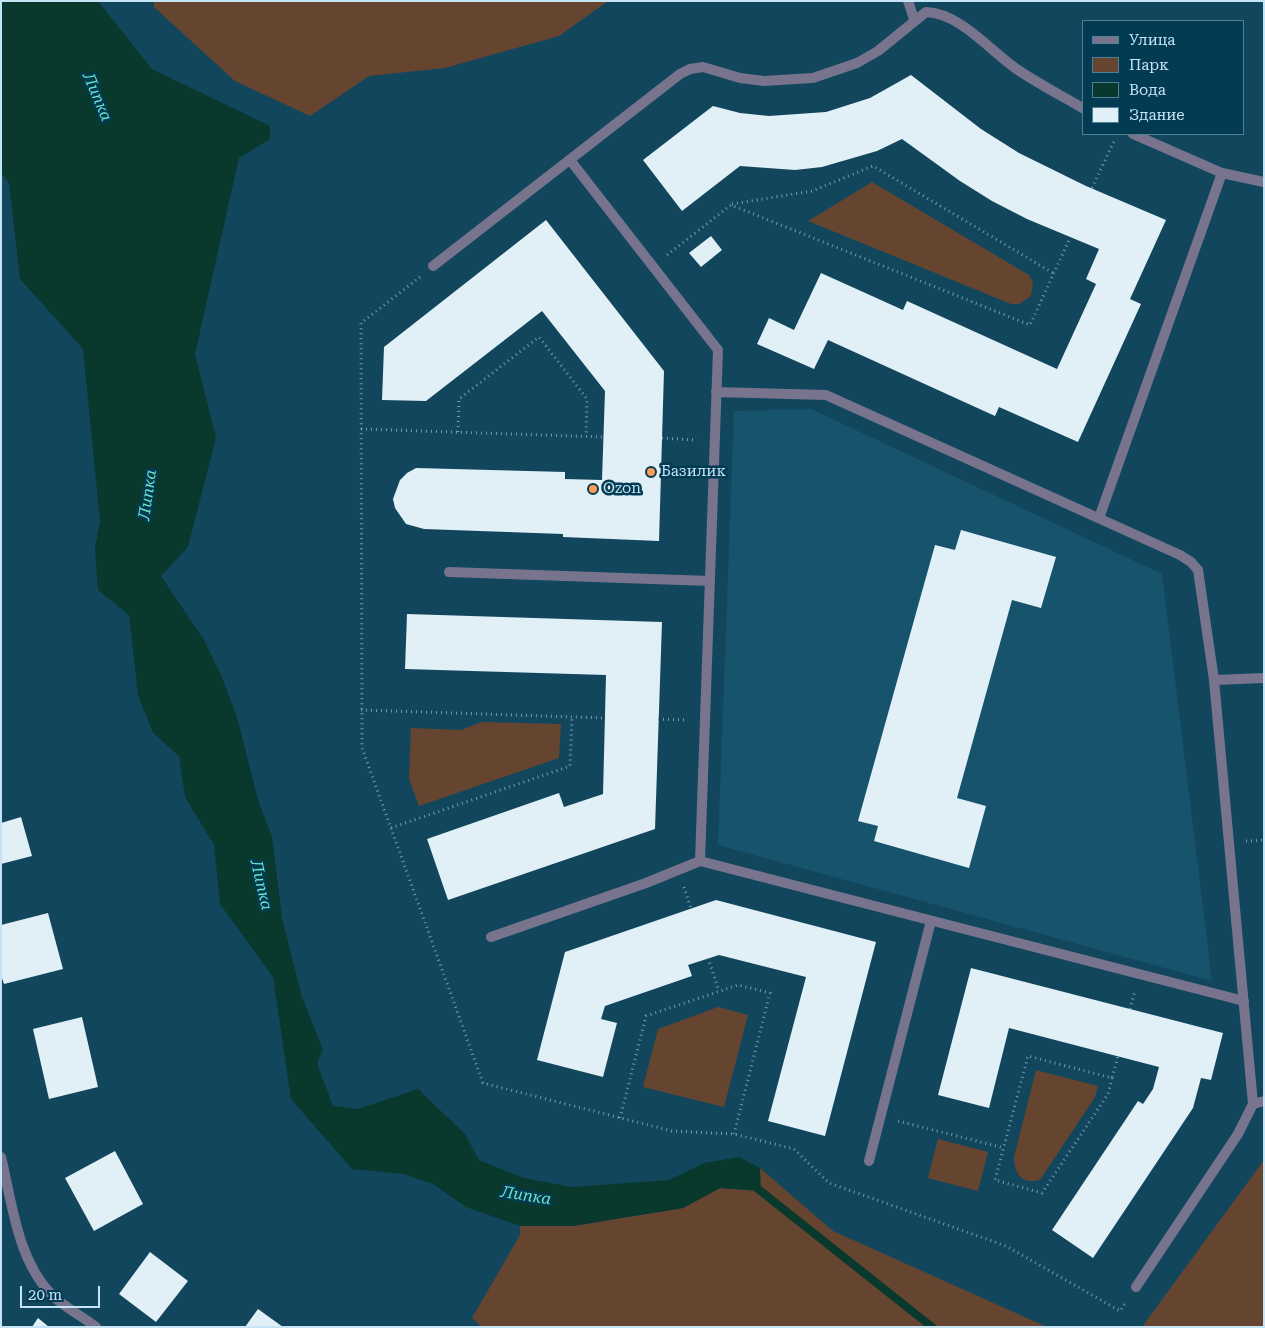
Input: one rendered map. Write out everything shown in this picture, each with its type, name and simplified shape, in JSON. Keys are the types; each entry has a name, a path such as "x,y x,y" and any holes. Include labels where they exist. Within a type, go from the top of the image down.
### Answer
{"street":[{"path":"908,1 914,20"},
{"path":"433,266 680,74 690,69 703,67 740,78 764,81 812,78 858,63 897,36 926,12 939,12 952,18 1018,70 1082,108"},
{"path":"1134,135 1222,173 1264,182"},
{"path":"570,160 718,350 700,861"},
{"path":"1098,518 1222,173"},
{"path":"716,392 826,394 1180,555 1191,562 1198,570 1214,680 1253,1104 1238,1134 1136,1287"},
{"path":"449,572 710,581"},
{"path":"1214,680 1264,678"},
{"path":"491,937 646,884 700,861 1244,1001"},
{"path":"869,1161 931,921"},
{"path":"1253,1104 1264,1101"},
{"path":"1,1157 24,1248 35,1275 51,1294 96,1327"}],"path":[{"path":"1092,188 1117,135"},
{"path":"652,266 731,204 812,191 874,166 1054,273"},
{"path":"731,204 1030,325 1070,238"},
{"path":"458,432 460,398 539,337 587,399 586,436"},
{"path":"361,429 604,437"},
{"path":"662,438 715,440"},
{"path":"361,710 605,718"},
{"path":"390,828 570,766 572,717"},
{"path":"658,719 705,721"},
{"path":"708,958 720,991"},
{"path":"620,1118 646,1016 738,985 770,993 734,1134"},
{"path":"1112,1078 1028,1056 995,1180 1042,1193 1108,1094 1118,1056"},
{"path":"881,1116 1004,1148"}],"shaded area":[{"path":"811,409 1162,574 1212,981 718,845 734,411"}],"green space":[{"path":"154,1 608,1 559,36 445,68 369,76 310,116 235,81 154,7"},
{"path":"872,182 1029,275 1033,282 1031,296 1019,304 1011,304 808,221"},
{"path":"482,722 561,724 559,758 419,806 409,779 411,728 461,730"},
{"path":"718,1007 748,1015 724,1107 643,1087 658,1029"},
{"path":"1036,1070 1098,1086 1095,1097 1040,1180 1028,1181 1017,1173 1014,1157"},
{"path":"938,1139 988,1152 978,1191 928,1178"},
{"path":"1264,1160 1264,1327 1142,1327"},
{"path":"760,1168 833,1231 1047,1327 482,1327 472,1318 520,1235 520,1226 573,1226 683,1208 720,1188 760,1191"}],"water":[{"path":"1,1 98,1 152,69 270,126 270,139 239,158 195,354 216,437 188,547 161,576 204,640 221,675 237,717 258,800 272,837 282,918 302,997 323,1050 317,1063 333,1106 358,1109 418,1089 465,1134 479,1160 523,1178 572,1187 669,1180 704,1163 739,1157 760,1168 761,1191 720,1188 683,1208 573,1226 520,1226 466,1207 433,1184 404,1174 352,1169 291,1099 273,977 220,904 214,845 185,797 179,756 153,733 138,695 129,615 98,590 95,548 100,521 83,349 20,279 9,183 1,172"}],"building":[{"path":"911,75 981,129 1019,153 1086,186 1166,220 1130,299 1141,304 1078,442 999,407 995,416 828,340 814,369 757,344 769,318 794,330 821,273 903,310 907,301 1057,369 1096,284 1086,279 1099,249 1027,219 992,201 960,181 902,139 877,151 822,167 795,170 740,166 682,211 643,160 713,106 740,113 769,116 826,112 870,98"},
{"path":"546,220 664,371 659,541 563,537 563,534 424,529 406,524 395,508 393,499 400,480 416,468 565,472 565,479 602,480 605,391 542,311 426,401 382,400 384,347"},
{"path":"711,236 722,250 701,267 689,253"},
{"path":"961,530 1056,557 1041,608 1012,600 957,798 986,806 969,868 874,841 878,826 858,821 935,545 955,550"},
{"path":"407,614 662,622 655,829 448,900 427,839 559,793 564,807 603,794 606,675 405,669"},
{"path":"21,817 32,856 1,864 1,823"},
{"path":"716,900 876,942 825,1136 768,1121 806,977 719,955 688,965 692,976 605,1006 601,1019 617,1023 603,1077 537,1060 565,952"},
{"path":"48,913 63,969 4,984 1,975 1,925"},
{"path":"971,968 1223,1033 1211,1080 1201,1078 1193,1108 1093,1258 1052,1230 1138,1101 1143,1104 1153,1089 1159,1067 1009,1028 989,1108 938,1095"},
{"path":"82,1017 98,1087 49,1099 33,1029"},
{"path":"115,1151 143,1204 94,1231 65,1178"},
{"path":"150,1252 188,1281 156,1322 119,1294"},
{"path":"258,1309 283,1327 245,1327"},
{"path":"38,1318 49,1327 32,1327"}],"waterway":[{"name":"Липка","path":"753,1185 932,1327"}],"place":[{"name":"Базилик","path":"651,472"},
{"name":"Ozon","path":"593,489"}]}
